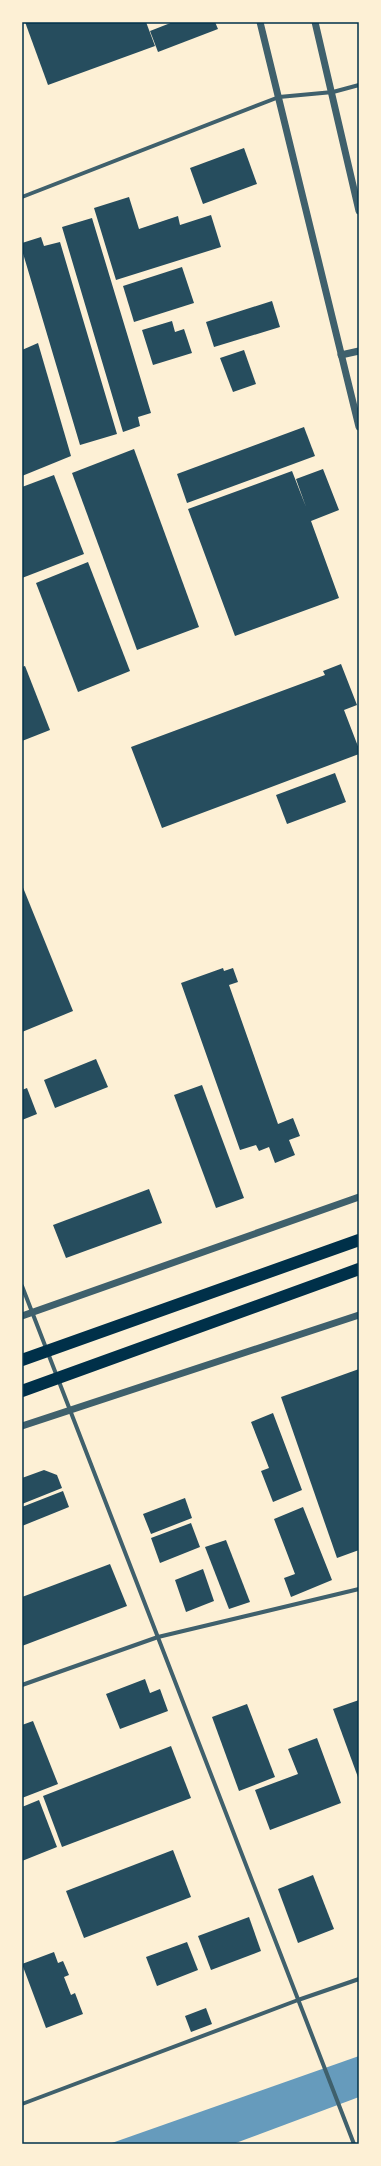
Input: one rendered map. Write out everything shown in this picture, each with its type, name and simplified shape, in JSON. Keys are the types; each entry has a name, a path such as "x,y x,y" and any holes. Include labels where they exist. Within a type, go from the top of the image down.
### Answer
{"highway":[{"path":"22,1360 359,1240"},
{"path":"22,1391 359,1270"}],"street":[{"path":"260,22 359,427"},
{"path":"315,22 333,92 359,211"},
{"path":"22,197 279,97 333,92 359,85"},
{"path":"341,355 359,350"},
{"path":"22,1316 359,1197"},
{"path":"22,1286 354,2144"},
{"path":"22,1426 359,1315"},
{"path":"22,1685 158,1637 359,1589"},
{"path":"22,2104 298,2000 359,1979"}],"water":[{"path":"359,2056 359,2097 233,2144 109,2144"}],"building":[{"path":"25,22 146,22 155,46 48,85"},
{"path":"173,22 215,22 218,29 158,52 150,31"},
{"path":"244,148 257,184 203,204 190,168"},
{"path":"129,197 139,229 178,216 180,225 211,215 221,247 116,280 94,208"},
{"path":"92,218 151,413 138,417 140,426 123,432 62,227"},
{"path":"41,237 44,246 60,242 117,434 80,445 22,250 22,243"},
{"path":"182,267 194,303 134,322 123,286"},
{"path":"272,301 280,327 214,347 206,322"},
{"path":"172,321 175,332 184,329 192,353 153,365 142,330"},
{"path":"38,343 71,456 22,476 22,350"},
{"path":"244,350 256,384 233,392 220,358"},
{"path":"304,427 315,456 187,503 177,474"},
{"path":"134,449 199,627 137,650 72,473"},
{"path":"323,469 339,510 311,521 339,598 235,636 188,509 292,471 306,507 296,479"},
{"path":"54,475 84,554 22,578 22,487"},
{"path":"88,562 130,671 78,692 36,583"},
{"path":"341,664 357,705 344,710 359,749 359,754 162,828 131,747 325,675 323,671"},
{"path":"25,666 50,730 22,741 22,667"},
{"path":"335,773 346,802 287,824 276,795"},
{"path":"22,885 73,1011 22,1032"},
{"path":"223,968 224,971 233,968 238,982 229,985 278,1124 293,1118 300,1136 289,1140 295,1155 275,1163 269,1147 259,1151 256,1145 240,1150 181,983"},
{"path":"96,1059 108,1087 55,1108 44,1080"},
{"path":"202,1085 244,1198 216,1208 174,1095"},
{"path":"27,1088 37,1114 22,1120 22,1090"},
{"path":"149,1189 162,1223 66,1258 53,1225"},
{"path":"359,1369 359,1550 337,1558 281,1397"},
{"path":"273,1413 302,1490 273,1502 261,1471 269,1468 251,1422"},
{"path":"44,1470 57,1475 62,1488 22,1504 22,1478"},
{"path":"63,1491 69,1507 22,1526 22,1507"},
{"path":"185,1498 192,1518 151,1534 143,1514"},
{"path":"303,1507 332,1580 291,1597 284,1578 295,1574 274,1519"},
{"path":"191,1523 200,1547 160,1563 151,1538"},
{"path":"226,1540 250,1602 229,1609 205,1547"},
{"path":"110,1564 127,1606 22,1646 22,1597"},
{"path":"203,1569 214,1601 186,1612 175,1580"},
{"path":"145,1679 150,1693 160,1689 168,1711 120,1729 106,1694"},
{"path":"359,1700 359,1780 333,1709"},
{"path":"247,1704 275,1777 239,1791 212,1717"},
{"path":"33,1721 58,1784 22,1798 22,1725"},
{"path":"317,1738 341,1803 270,1830 255,1790 298,1774 288,1749"},
{"path":"171,1746 191,1798 62,1847 43,1796"},
{"path":"39,1800 57,1847 22,1861 22,1807"},
{"path":"173,1850 191,1897 84,1938 66,1891"},
{"path":"313,1875 334,1929 298,1943 278,1889"},
{"path":"249,1917 261,1951 211,1970 198,1936"},
{"path":"187,1942 198,1970 157,1986 146,1957"},
{"path":"54,1952 58,1963 63,1961 69,1975 64,1977 71,1995 75,1993 83,2014 46,2028 22,1964"},
{"path":"206,2008 212,2024 191,2032 185,2016"}]}
